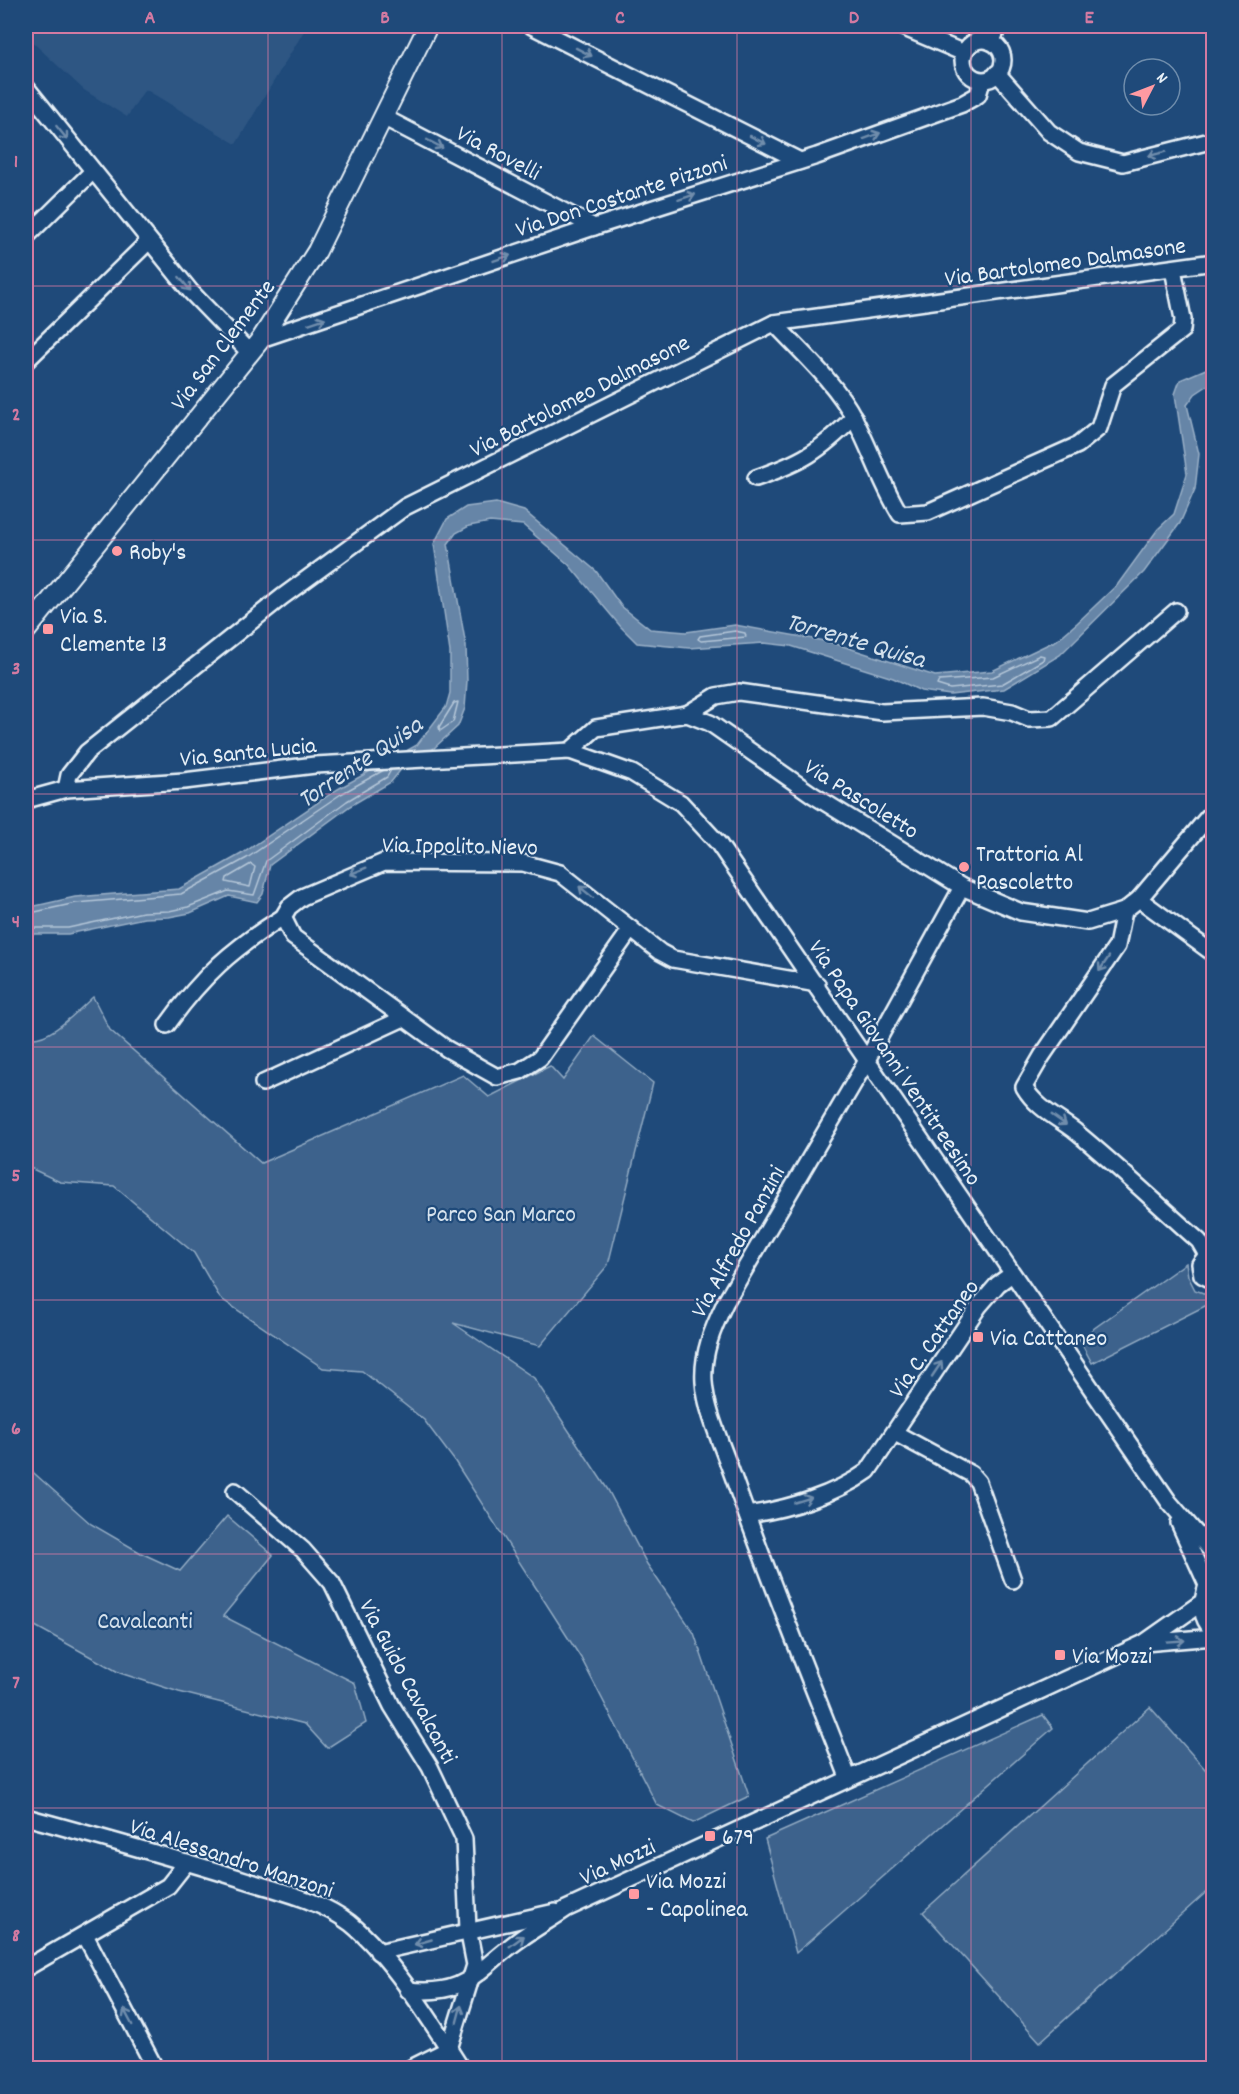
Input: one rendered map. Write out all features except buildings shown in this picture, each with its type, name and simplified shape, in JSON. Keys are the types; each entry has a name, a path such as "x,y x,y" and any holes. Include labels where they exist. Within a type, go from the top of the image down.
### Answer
{"street":[{"name":"Via San Clemente","path":"26,631 256,346 317,251 428,26"},
{"path":"532,26 800,161"},
{"path":"900,26 964,53"},
{"path":"991,42 999,26"},
{"path":"977,40 991,42 1002,57 997,74 982,81 973,78 966,71 964,53 977,40"},
{"path":"997,74 1049,132 1079,152 1123,163 1214,140"},
{"name":"Via Don Costante Pizzoni","path":"256,346 594,227 800,161 962,104 978,95 982,81"},
{"path":"26,87 191,292 256,346"},
{"name":"Via Rovelli","path":"383,117 594,227"},
{"path":"26,237 93,171"},
{"path":"26,361 149,241"},
{"name":"Via Bartolomeo Dalmasone","path":"66,789 69,775 87,752 282,597 405,507 774,323 1214,262"},
{"path":"774,323 822,375 854,417 887,493 900,514 928,512 1077,445 1099,428 1113,385 1182,330 1183,319 1173,269"},
{"path":"756,478 819,451 854,417"},
{"path":"570,751 596,728 687,714 717,696 739,692 882,712 983,707 1012,712 1029,719 1052,718 1176,611"},
{"name":"Via Pascoletto","path":"687,714 710,723 813,795 962,887 1021,912 1049,918 1088,922 1124,911 1139,899 1214,810"},
{"name":"Via Papa Giovanni Ventitreesimo","path":"513,755 570,751 632,773 681,803 718,843 817,984 1168,1502 1210,1582 1201,1603"},
{"name":"Via Santa Lucia","path":"26,800 66,789 184,781 315,765 513,755"},
{"name":"Via Ippolito Nievo","path":"167,1025 188,995 222,959 283,917 289,907 302,897 384,862 523,863 560,873 673,959 817,984"},
{"name":"Via Alfredo Panzini","path":"848,1777 747,1515 704,1383 705,1358 711,1331 767,1230 868,1059 962,887"},
{"path":"1139,899 1214,954"},
{"path":"1124,911 1117,946 1042,1056 1024,1087 1038,1104 1076,1132 1199,1241 1210,1255 1200,1264 1202,1275 1214,1281"},
{"path":"283,917 293,937 447,1049 497,1077 520,1071 540,1058 631,929"},
{"path":"263,1083 404,1018"},
{"name":"Via C. Cattaneo","path":"747,1515 848,1485 868,1471 979,1306 998,1284 1012,1274"},
{"name":"Via C. Cattaneo","path":"895,1433 972,1474 978,1482 1013,1580"},
{"name":"Via Guido Cavalcanti","path":"235,1491 303,1550 332,1583 356,1628 375,1673 430,1767 464,1839 468,1929"},
{"name":"Via Papa Giovanni Ventitreesimo","path":"1168,1502 1214,1554"},
{"path":"1144,1643 1201,1603 1204,1622 1214,1632"},
{"path":"1144,1643 1214,1637"},
{"name":"Via Mozzi","path":"408,1990 431,1992 473,1979 517,1941 566,1909 848,1777 1144,1643"},
{"name":"Via Alessandro Manzoni","path":"26,1817 187,1862 319,1904 350,1924 378,1952 408,1990 460,2068"},
{"path":"26,1968 168,1887 187,1862"},
{"name":"Via Mozzi","path":"378,1952 395,1950 468,1929 566,1909"},
{"name":"Via Mozzi","path":"449,2049 476,1965 468,1929"},
{"path":"85,1935 155,2068"},
{"path":"411,2068 449,2049"}],"shaded area":[{"path":"26,26 307,26 236,144 145,89 127,117 84,90 26,36"}],"green space":[{"name":"Parco San Marco","path":"93,997 110,1030 261,1163 463,1075 489,1097 550,1066 563,1080 594,1036 653,1083 608,1265 540,1346 453,1323 534,1378 608,1490 647,1564 694,1633 749,1796 693,1823 657,1805 581,1658 454,1460 424,1420 362,1371 323,1368 220,1298 194,1253 114,1186 60,1182 26,1166 26,1037 43,1036 52,1031"},
{"path":"1186,1263 1188,1276 1195,1290 1206,1294 1213,1292 1213,1302 1092,1363 1079,1339"},
{"name":"Cavalcanti","path":"26,1466 91,1524 141,1553 180,1571 227,1516 273,1555 223,1616 355,1683 366,1723 327,1748 305,1724 179,1692 120,1673 26,1621"},
{"path":"1150,1707 1213,1778 1213,1886 1040,2042 923,1912"},
{"path":"1043,1715 1053,1728 796,1953 765,1839"}],"water":[{"path":"1213,366 1213,387 1207,386 1195,394 1187,405 1199,454 1195,489 1180,523 1144,572 1060,655 1004,689 950,695 921,691 893,678 791,646 764,643 689,648 637,643 569,565 523,525 490,522 469,526 456,533 448,544 466,646 465,708 458,726 433,749 402,768 391,782 350,806 270,865 263,894 257,902 229,896 190,913 169,917 144,918 68,934 26,934 26,908 75,897 179,889 243,853 338,789 417,745 446,707 450,693 450,652 434,544 447,519 466,507 496,503 524,511 596,571 621,606 650,629 686,632 735,625 830,642 935,676 992,671 1057,640 1077,623 1118,584 1158,529 1174,514 1187,474 1175,394 1180,380"}],"place":[{"name":"Roby's","path":"117,551"},
{"name":"Via S. Clemente 13","path":"48,629"},
{"name":"Trattoria Al Pascoletto","path":"964,867"},
{"name":"Via Cattaneo","path":"978,1337"},
{"name":"Via Mozzi","path":"1060,1655"},
{"name":"679","path":"710,1836"},
{"name":"Via Mozzi - Capolinea","path":"634,1894"}],"water label":[{"name":"Torrente Quisa","path":"856,639"},
{"name":"Torrente Quisa","path":"359,761"}]}
